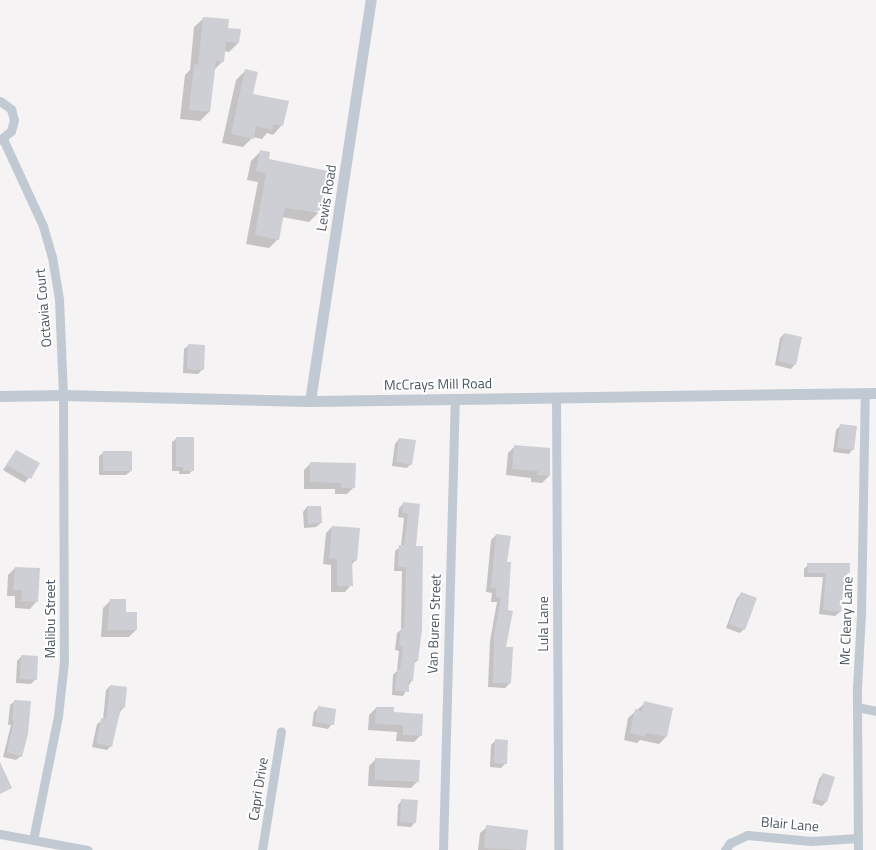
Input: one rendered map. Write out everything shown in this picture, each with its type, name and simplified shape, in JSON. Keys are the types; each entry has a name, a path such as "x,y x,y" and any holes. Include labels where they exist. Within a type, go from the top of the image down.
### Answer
{"street":[{"name":"Lewis Road","path":"310,401 371,0"},
{"name":"Octavia Court","path":"0,101 11,109 14,120 11,131 1,139 43,226 52,257 59,299 63,395"},
{"name":"McCrays Mill Road","path":"0,396 63,395 310,401 871,393"},
{"name":"Mc Cleary Lane","path":"858,850 857,707 871,393"},
{"name":"Malibu Street","path":"33,840 58,716 64,662 63,395"},
{"name":"Lula Lane","path":"556,398 558,850"},
{"name":"Van Buren Street","path":"442,850 455,399"},
{"path":"857,707 876,711"},
{"name":"Capri Drive","path":"262,850 282,732"},
{"path":"0,834 88,850"},
{"name":"Blair Lane","path":"726,850 730,844 747,835 811,841 858,838"}],"building":[{"path":"203,17 229,19 228,28 241,29 239,43 226,42 224,62 216,61 210,112 189,110 194,64 198,65"},
{"path":"245,69 258,72 253,94 289,101 283,126 274,124 272,130 256,126 254,139 231,134"},
{"path":"260,150 270,152 269,159 328,171 319,213 285,208 279,240 255,235 266,173 256,171"},
{"path":"784,333 802,337 796,365 778,361"},
{"path":"188,344 205,345 204,370 187,369"},
{"path":"840,424 857,426 854,450 837,448"},
{"path":"176,437 194,437 194,471 183,471 183,467 176,467"},
{"path":"399,438 416,440 412,465 396,462"},
{"path":"514,445 550,448 550,476 537,475 538,471 512,469"},
{"path":"16,450 40,463 31,479 6,465"},
{"path":"103,451 132,451 132,471 103,471"},
{"path":"310,462 356,463 355,488 341,488 341,483 310,482"},
{"path":"403,502 420,504 416,546 423,546 422,630 418,661 415,661 413,681 409,680 409,692 395,691 397,669 400,669 403,647 399,646 401,628 404,628 406,567 398,567 399,545 404,545 408,514 402,513"},
{"path":"307,506 321,506 322,523 308,524"},
{"path":"332,526 360,528 357,561 352,560 353,586 337,586 337,559 329,558"},
{"path":"496,534 511,536 507,562 511,562 508,610 513,611 506,647 513,647 511,683 493,683 494,635 501,598 496,597 496,588 491,587"},
{"path":"807,563 850,563 850,573 845,573 841,612 823,610 826,573 808,573"},
{"path":"15,567 40,568 38,602 21,601 22,590 13,590"},
{"path":"741,592 757,598 745,630 729,624"},
{"path":"110,599 126,599 126,612 137,612 137,630 107,630"},
{"path":"21,655 38,656 37,680 20,679"},
{"path":"110,685 127,687 125,708 121,707 112,747 96,743 101,718 106,719"},
{"path":"14,700 31,701 28,734 22,757 7,752 14,721 12,721"},
{"path":"644,701 673,708 667,737 646,733 645,737 630,733 635,709 642,711"},
{"path":"318,706 336,709 334,725 315,722"},
{"path":"376,707 394,707 394,712 423,714 422,736 403,735 403,725 375,724"},
{"path":"495,739 508,740 507,764 494,763"},
{"path":"375,758 420,760 419,782 375,780"},
{"path":"0,762 12,788 0,794"},
{"path":"823,773 835,777 827,802 815,799"},
{"path":"401,799 418,800 416,823 400,822"},
{"path":"486,825 528,830 526,850 484,848"}]}
